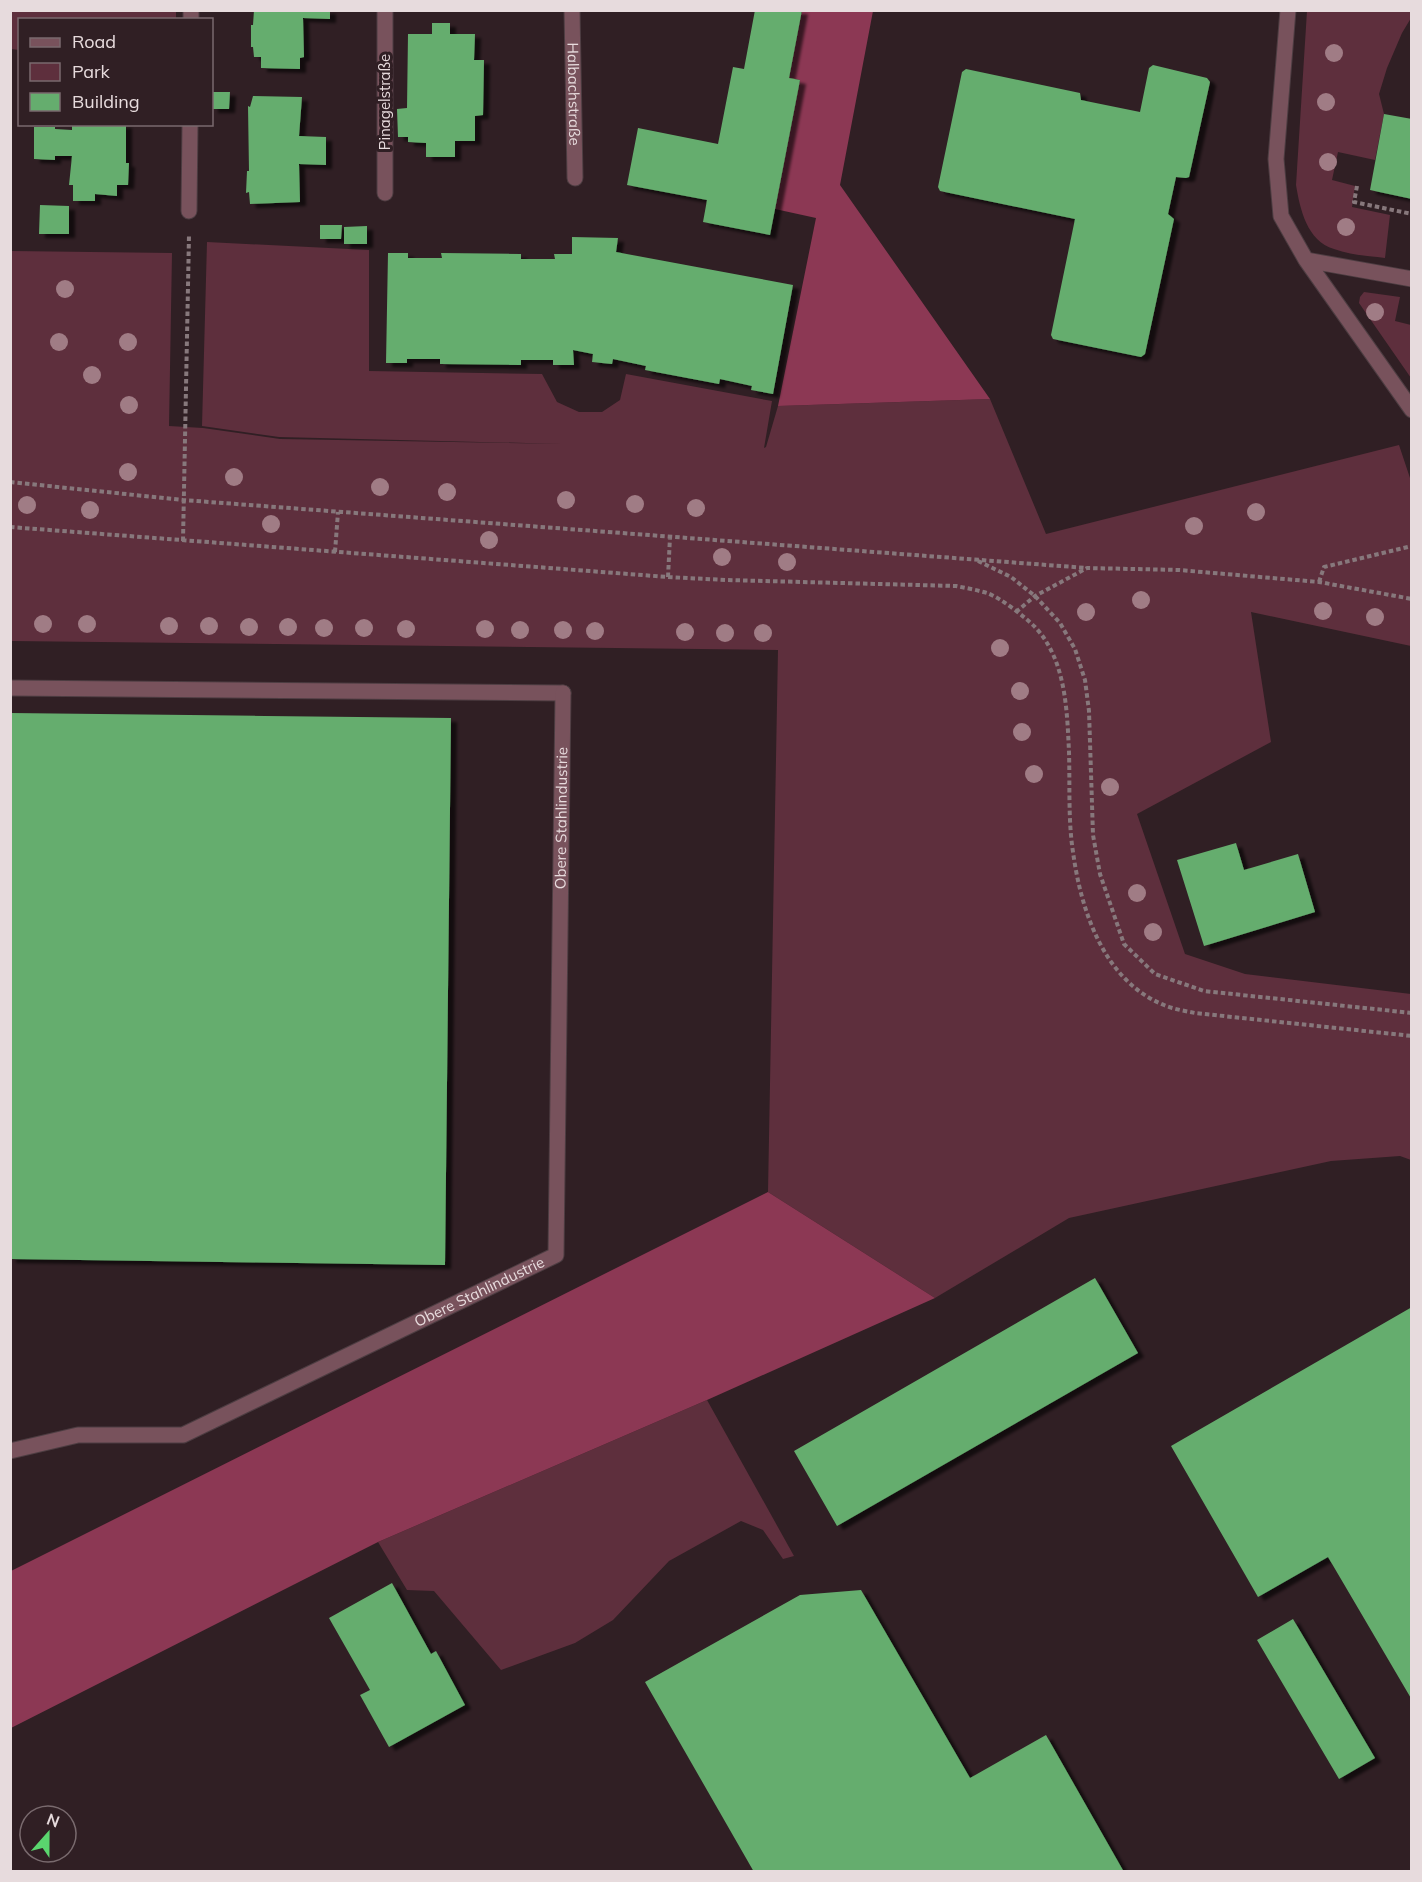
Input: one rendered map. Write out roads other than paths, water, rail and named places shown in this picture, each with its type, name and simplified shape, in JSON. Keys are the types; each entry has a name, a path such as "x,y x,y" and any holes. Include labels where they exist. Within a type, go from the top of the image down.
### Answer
{"street":[{"name":"Pinagelstraße","path":"385,10 385,193"},
{"name":"Halbachstraße","path":"572,10 575,178"},
{"path":"1288,10 1276,159 1281,216 1306,260 1412,410"},
{"path":"189,211 190,126"},
{"path":"1306,260 1412,279"},
{"name":"Obere Stahlindustrie","path":"10,688 563,693 556,1254 183,1435 78,1435 10,1451"}]}
